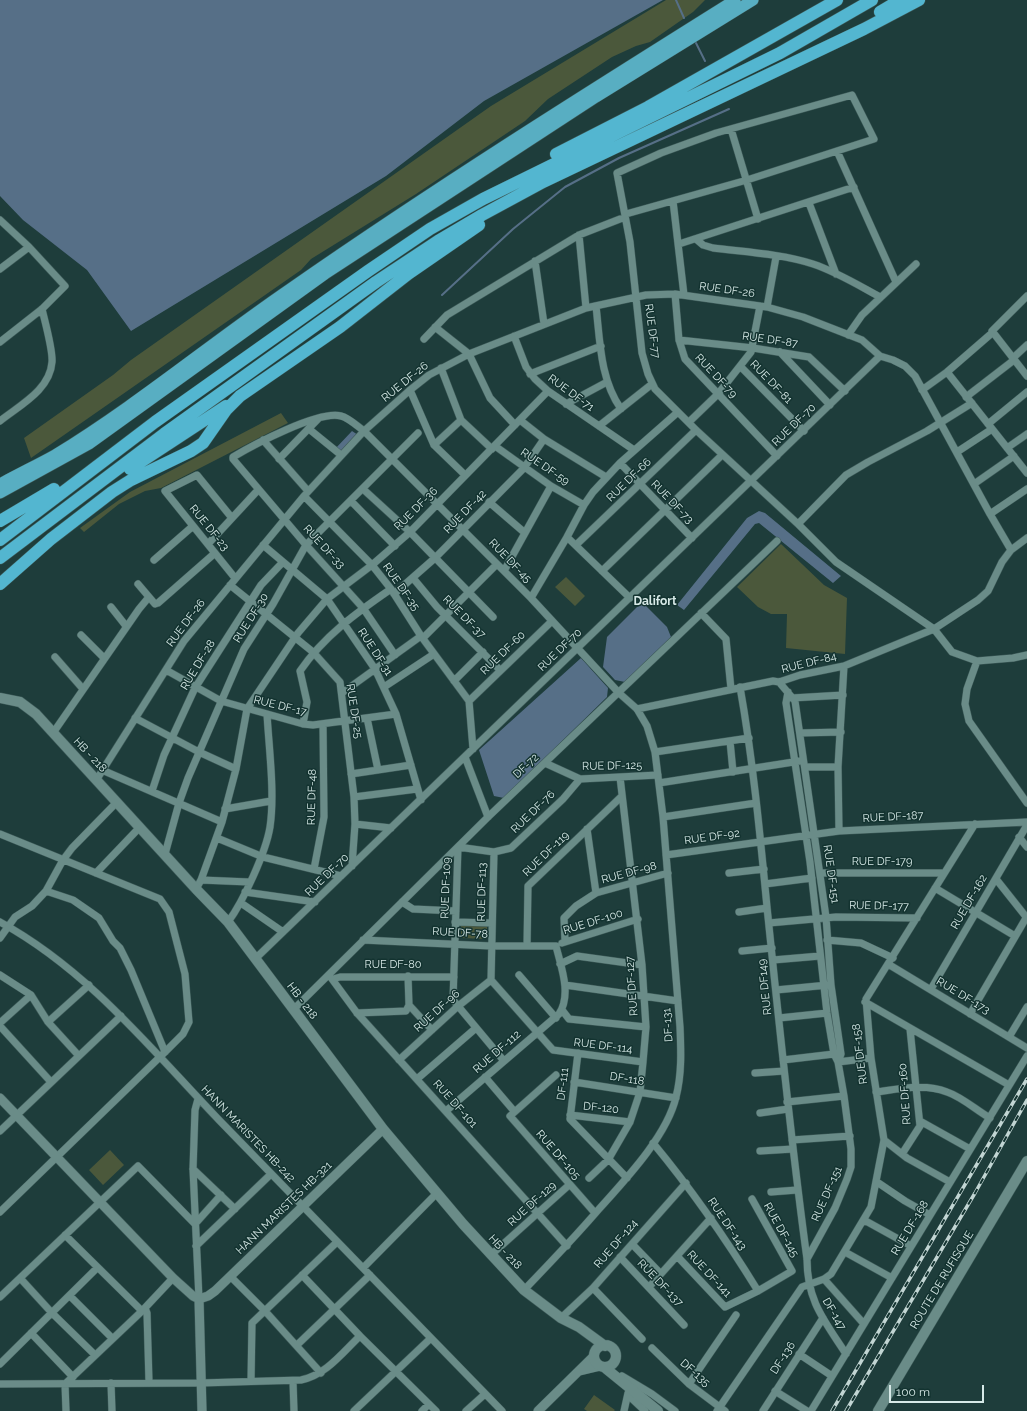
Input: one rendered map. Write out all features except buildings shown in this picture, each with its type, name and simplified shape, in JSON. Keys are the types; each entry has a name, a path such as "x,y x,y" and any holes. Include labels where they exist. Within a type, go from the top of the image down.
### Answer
{"highway":[{"path":"0,499 290,289 414,204 735,0"},
{"path":"0,484 89,444 139,410 325,274 616,84 753,0"},
{"path":"0,521 45,495 155,422 398,250 483,199 514,177 539,162 648,107 837,0"},
{"path":"483,199 780,53 872,0"},
{"path":"787,65 900,0"},
{"path":"0,558 164,434 376,282 482,215 543,182 864,29 919,0"},
{"path":"48,521 240,396 340,327 408,274 543,182"},
{"path":"0,584 51,538 112,492 131,480 191,451 203,443 226,410 240,396"},
{"path":"0,540 155,422"},
{"path":"0,480 56,459"},
{"path":"0,493 56,459"}],"main road":[{"name":"HB - 218","path":"0,698 20,702 36,714 164,854 199,885 383,1129 436,1194 491,1255 524,1290 561,1318 579,1327 605,1346"},
{"name":"ROUTE DE RUFISQUE","path":"878,1411 1027,1161"},
{"path":"579,1327 594,1354 595,1360 658,1411"},
{"path":"594,1354 601,1346 613,1349 615,1353 615,1361 626,1386"},
{"path":"602,1367 612,1364 615,1361"}],"street":[{"path":"424,339 447,315 579,235 623,217 747,180 874,139 852,95 731,129 747,180 758,219"},
{"name":"RUE DF-77","path":"731,129 661,153 617,173 636,297 642,353 652,384 722,455 847,571 934,629 952,652 977,661"},
{"path":"837,151 896,282"},
{"path":"679,244 809,203 854,187"},
{"path":"673,201 684,295"},
{"path":"809,203 836,274"},
{"path":"0,220 29,247 65,286 42,310 0,342"},
{"path":"579,235 586,308"},
{"path":"696,239 703,245 713,248 813,264 880,297"},
{"path":"0,269 29,247"},
{"path":"689,422 718,394 753,348 776,257"},
{"path":"535,261 544,324"},
{"path":"848,335 862,315 916,264"},
{"name":"RUE DF-26","path":"97,779 184,642 284,519 306,493 364,431 410,390 440,368 469,354 586,308 636,297 661,294 684,295 763,306 803,318 862,340 880,356"},
{"name":"RUE DF-79","path":"675,294 679,340 685,359 777,456"},
{"path":"922,390 947,372 992,332 1027,296"},
{"path":"596,306 600,346 607,382 613,398 621,408"},
{"path":"0,420 35,394 47,382 52,361 42,310"},
{"path":"435,327 469,354 490,398 518,423 606,477"},
{"path":"992,332 1027,376"},
{"name":"RUE DF-71","path":"514,336 530,374 548,391 634,450"},
{"name":"RUE DF-87","path":"679,340 753,348 810,357 845,391"},
{"path":"966,397 1013,359 1027,345"},
{"path":"530,374 600,346"},
{"path":"780,352 830,405"},
{"path":"880,356 893,360 910,370 920,383 922,390 1011,550"},
{"name":"RUE DF-70","path":"255,959 804,431 880,356"},
{"name":"RUE DF-81","path":"740,366 804,431"},
{"path":"434,445 461,420 440,368"},
{"path":"947,372 1027,473"},
{"path":"566,404 607,382"},
{"path":"599,426 652,384"},
{"path":"410,390 434,445 465,475"},
{"name":"RUE DF-36","path":"247,709 298,633 327,599 372,565 410,532 548,391"},
{"path":"957,452 990,427 1027,392"},
{"path":"798,524 846,476 972,403"},
{"path":"530,598 567,537 584,505 606,477 634,450 678,412"},
{"name":"RUE DF-45","path":"232,458 263,440 288,428 320,417 341,416 364,431 438,504 578,648 619,693 637,709"},
{"path":"279,459 320,417"},
{"name":"RUE DF-59","path":"461,420 493,448 551,486 584,505"},
{"path":"309,429 341,455"},
{"name":"RUE DF-66","path":"576,545 696,430"},
{"name":"RUE DF-30","path":"164,854 179,803 199,752 244,649 306,545 418,433"},
{"path":"1007,448 1027,434"},
{"name":"RUE DF-42","path":"303,724 308,702 300,671 313,652 343,623 363,608 393,592 413,578 435,558 524,468 544,438"},
{"name":"RUE DF-35","path":"263,440 329,522 372,565 393,592 422,637 469,701"},
{"path":"602,571 722,455"},
{"path":"974,484 1014,456"},
{"name":"RUE DF-33","path":"232,458 306,545 345,586 363,608 395,655"},
{"name":"RUE DF-73","path":"620,463 692,538"},
{"name":"RUE DF-23","path":"232,518 197,475 165,491 236,578"},
{"path":"504,571 551,486"},
{"path":"363,489 410,532 493,617"},
{"path":"990,514 1027,489"},
{"path":"208,544 258,490"},
{"path":"351,501 395,546"},
{"path":"489,502 525,533"},
{"path":"154,560 193,526"},
{"path":"567,537 630,598"},
{"name":"RUE DF-84","path":"637,709 773,681 780,682 800,675 844,666 934,629 988,592 994,576 1011,550 1027,538"},
{"name":"DF-72","path":"293,1010 331,977 363,940 488,817 777,541"},
{"name":"RUE DF-31","path":"263,545 327,599 375,669 396,714 420,800"},
{"path":"138,584 154,604 158,603 216,553"},
{"name":"RUE DF-28","path":"152,791 172,738 195,688 261,585 283,562"},
{"path":"342,693 422,637 470,592 497,564"},
{"name":"RUE DF-37","path":"413,578 446,615 500,670"},
{"name":"RUE DF-25","path":"230,585 250,603 313,652 340,682 346,721 354,797 355,824 352,866"},
{"path":"53,733 126,626 148,597"},
{"path":"111,607 126,626"},
{"path":"701,613 726,639 731,689"},
{"name":"RUE DF-60","path":"469,701 552,621"},
{"path":"81,635 104,658"},
{"path":"454,681 483,652"},
{"path":"384,687 434,654"},
{"path":"1027,654 1013,658 977,661 966,689 965,704 969,720 1027,803"},
{"path":"55,657 83,689"},
{"path":"839,831 838,766 844,666"},
{"name":"RUE DF-17","path":"166,670 195,688 221,701 303,724 323,724 396,714"},
{"name":"RUE DF-151","path":"780,682 795,701 805,764 826,917 827,1013 834,1054 838,1062 850,1136 851,1162 847,1179 835,1208 807,1259"},
{"name":"RUE DF149","path":"740,688 749,738 751,769 764,869 797,1190 807,1259 808,1284"},
{"path":"790,695 843,695"},
{"name":"RUE DF-151","path":"790,695 786,703 796,762 812,878 820,956 841,1054 838,1062"},
{"path":"469,701 473,749"},
{"path":"247,709 236,769 218,838 199,885 249,882"},
{"name":"DF-131","path":"524,1290 567,1246 627,1178 665,1124 676,1098 681,1060 678,1001 663,817 656,752 650,730 637,709"},
{"path":"228,922 245,892 270,828 271,801 267,714"},
{"path":"135,718 199,752 236,769"},
{"path":"367,718 378,770"},
{"name":"RUE DF-48","path":"314,869 324,817 323,724"},
{"path":"800,734 841,732"},
{"path":"656,752 749,738"},
{"path":"730,740 733,772"},
{"path":"465,757 488,817"},
{"name":"RUE DF-125","path":"545,763 580,779 620,777 658,779 733,772 796,762 838,766"},
{"path":"352,774 411,765"},
{"path":"102,770 222,822"},
{"name":"RUE DF-127","path":"589,1178 608,1160 630,1122 640,1092 644,1062 646,1027 642,965 638,919 632,883 620,777"},
{"name":"RUE DF-76","path":"494,852 511,848 563,799 580,779"},
{"path":"354,797 417,789"},
{"name":"RUE DF-119","path":"527,946 528,886 622,796"},
{"path":"225,809 271,801"},
{"path":"0,938 7,926 15,917 32,906 46,891 63,860 72,848 117,802"},
{"path":"663,817 756,803"},
{"path":"355,824 391,828"},
{"path":"975,824 891,961 869,993 866,1002 1009,1086"},
{"name":"RUE DF-187","path":"760,842 839,831 975,824 1027,824"},
{"name":"RUE DF-162","path":"931,989 1027,824"},
{"path":"96,873 140,827"},
{"path":"587,829 596,893"},
{"path":"0,834 160,899 169,912 185,974 188,1022 183,1034 0,1212"},
{"path":"1019,837 1027,846"},
{"path":"218,838 260,856 341,876"},
{"name":"RUE DF-92","path":"666,855 760,842"},
{"path":"458,847 494,852"},
{"name":"RUE DF-109","path":"455,1004 455,922 458,847"},
{"name":"RUE DF-113","path":"491,980 494,852"},
{"path":"729,873 764,869"},
{"name":"RUE DF-98","path":"565,940 564,918 576,906 596,893 668,873"},
{"name":"RUE DF-179","path":"820,873 944,873"},
{"path":"765,884 812,878"},
{"path":"970,1014 1027,918 996,879"},
{"path":"935,888 1015,936"},
{"path":"46,891 73,900 99,918 113,941 120,948 131,970 162,1055"},
{"path":"245,892 315,902"},
{"path":"402,902 413,909 456,911"},
{"path":"240,903 283,932"},
{"path":"739,912 767,908"},
{"name":"RUE DF-177","path":"769,923 826,917 917,918"},
{"name":"RUE DF-100","path":"556,946 565,940 638,919"},
{"name":"HANN MARISTES HB-242","path":"0,922 68,967 89,985 162,1055 198,1098 302,1207 502,1411"},
{"path":"455,922 492,923"},
{"name":"RUE DF-78","path":"363,940 491,946 556,946"},
{"name":"RUE DF-173","path":"827,940 861,943 891,961 970,1014 1027,1048"},
{"path":"556,946 565,985 562,1010 569,1019 646,1027"},
{"path":"742,951 772,948"},
{"path":"560,964 578,956 642,965"},
{"path":"773,960 820,956"},
{"path":"0,975 31,995 48,1022 79,1056"},
{"path":"520,975 556,1018"},
{"path":"357,1013 403,1012 407,1010 409,1005 408,976"},
{"name":"RUE DF-80","path":"331,977 454,977"},
{"name":"RUE DF-101","path":"331,977 357,1013 567,1246"},
{"path":"491,980 538,1032"},
{"name":"RUE DF-96","path":"399,1060 432,1030 455,1004 491,980"},
{"path":"48,1022 89,985"},
{"path":"565,985 678,1001"},
{"path":"776,990 827,985"},
{"path":"31,995 0,1025 51,1082"},
{"name":"RUE DF-158","path":"824,1279 831,1274 845,1252 864,1220 873,1201 884,1140 871,1058 866,1002"},
{"path":"455,1004 504,1061"},
{"path":"409,1005 432,1030"},
{"path":"1009,1037 1027,1007"},
{"name":"RUE DF-112","path":"446,1111 556,1018 562,1010"},
{"path":"779,1018 827,1013"},
{"path":"0,1131 121,1016"},
{"path":"417,1080 476,1028"},
{"name":"RUE DF-160","path":"902,1154 918,1131 920,1121 910,1029"},
{"name":"RUE DF-114","path":"538,1032 553,1050 559,1052 578,1053 644,1062"},
{"name":"DF-111","path":"570,1117 578,1053"},
{"path":"783,1060 834,1054"},
{"name":"RUE DF-168","path":"811,1411 1027,1056"},
{"path":"838,1062 871,1058"},
{"path":"755,1073 784,1071"},
{"path":"485,1077 514,1111 556,1075"},
{"name":"DF-118","path":"574,1082 676,1098"},
{"path":"876,1092 916,1087 948,1092 990,1118"},
{"path":"760,1113 788,1106 844,1096"},
{"path":"0,1098 174,1278 193,1296 199,1299"},
{"path":"198,1098 195,1110 193,1169 202,1411"},
{"name":"RUE DF-105","path":"514,1111 510,1114 511,1118 595,1213"},
{"path":"570,1117 608,1160 627,1178"},
{"name":"DF-120","path":"570,1117 630,1122"},
{"path":"920,1121 970,1149"},
{"name":"HANN MARISTES HB-321","path":"199,1299 208,1296 230,1276 383,1129"},
{"path":"792,1140 850,1136"},
{"path":"884,1140 902,1154 950,1182"},
{"name":"RUE DF-143","path":"653,1143 686,1182 758,1291"},
{"path":"760,1151 793,1149"},
{"path":"0,1297 138,1166 195,1224"},
{"path":"193,1169 235,1209"},
{"path":"196,1246 271,1174"},
{"name":"RUE DF-124","path":"561,1318 593,1288 686,1182"},
{"path":"877,1182 905,1201 930,1215"},
{"name":"RUE DF-129","path":"491,1255 570,1185"},
{"path":"771,1192 797,1190"},
{"path":"363,1268 436,1194"},
{"path":"195,1224 221,1195"},
{"name":"RUE DF-145","path":"752,1199 792,1271 758,1291"},
{"path":"650,1286 660,1273 711,1218"},
{"path":"864,1220 911,1246"},
{"path":"65,1235 97,1268 147,1313 149,1382"},
{"path":"251,1381 252,1323 337,1242"},
{"path":"632,1244 660,1273"},
{"path":"845,1252 892,1278"},
{"name":"RUE DF-141","path":"677,1256 725,1307 758,1291"},
{"name":"RUE DF-137","path":"620,1257 650,1286 684,1324"},
{"path":"0,1364 97,1268"},
{"path":"302,1275 336,1309 360,1336 436,1411"},
{"path":"297,1345 370,1275"},
{"path":"230,1276 297,1345 321,1373"},
{"path":"20,1278 52,1313 95,1354"},
{"path":"65,1384 143,1310 174,1278"},
{"path":"721,1410 787,1306 802,1287 824,1279 864,1324"},
{"name":"DF-147","path":"808,1284 811,1296 846,1354"},
{"path":"593,1288 642,1339"},
{"path":"70,1296 112,1338"},
{"path":"689,1384 736,1315"},
{"name":"DF-136","path":"763,1411 823,1318"},
{"path":"31,1333 73,1377"},
{"path":"0,1384 293,1381 311,1378 321,1373 360,1336"},
{"path":"354,1411 431,1338"},
{"name":"DF-135","path":"652,1348 689,1384 721,1410"},
{"path":"538,1411 579,1371 594,1354"},
{"path":"799,1354 832,1376"},
{"path":"579,1371 602,1367"},
{"path":"293,1381 294,1411"},
{"path":"111,1383 112,1411"},
{"path":"65,1384 66,1411"},
{"path":"624,1411 626,1386"},
{"path":"626,1386 645,1411"},
{"path":"626,1386 652,1394 675,1411"},
{"path":"776,1391 807,1411"},
{"path":"466,1411 485,1394"},
{"path":"422,1411 429,1404"}],"green space":[{"path":"666,0 705,0 693,12 650,42 636,46 612,57 548,99 525,121 416,194 311,259 301,270 31,458 24,438 113,375 131,360 491,106"},
{"path":"281,413 288,423 161,488 145,491 119,504 84,532 80,528 130,492"},
{"path":"781,544 824,585 847,598 845,654 786,648 787,614 771,614 758,607 737,587"},
{"path":"566,577 585,596 575,606 555,587"},
{"path":"461,925 487,926 487,939 461,938"},
{"path":"110,1150 124,1165 103,1185 89,1170"},
{"path":"594,1395 615,1410 587,1411 584,1409"}],"water":[{"path":"0,0 663,0 484,101 386,176 131,331 87,270 23,220 0,196"},
{"path":"352,431 358,435 338,457 335,449"},
{"path":"759,511 765,513 841,576 833,583 759,523 755,524 684,610 677,605 747,518"},
{"path":"645,605 667,627 671,637 625,682 615,680 603,667 607,637 637,607"},
{"path":"581,658 608,688 607,697 504,798 494,796 479,750"}],"waterway":[{"path":"676,0 684,18"},
{"path":"696,43 705,61"},
{"path":"442,295 513,229 565,187 619,158 729,109"}],"railway":[{"path":"832,1411 1027,1079"},
{"path":"846,1411 975,1193 1027,1100"}],"district":[{"name":"Dalifort","path":"655,601"}]}
